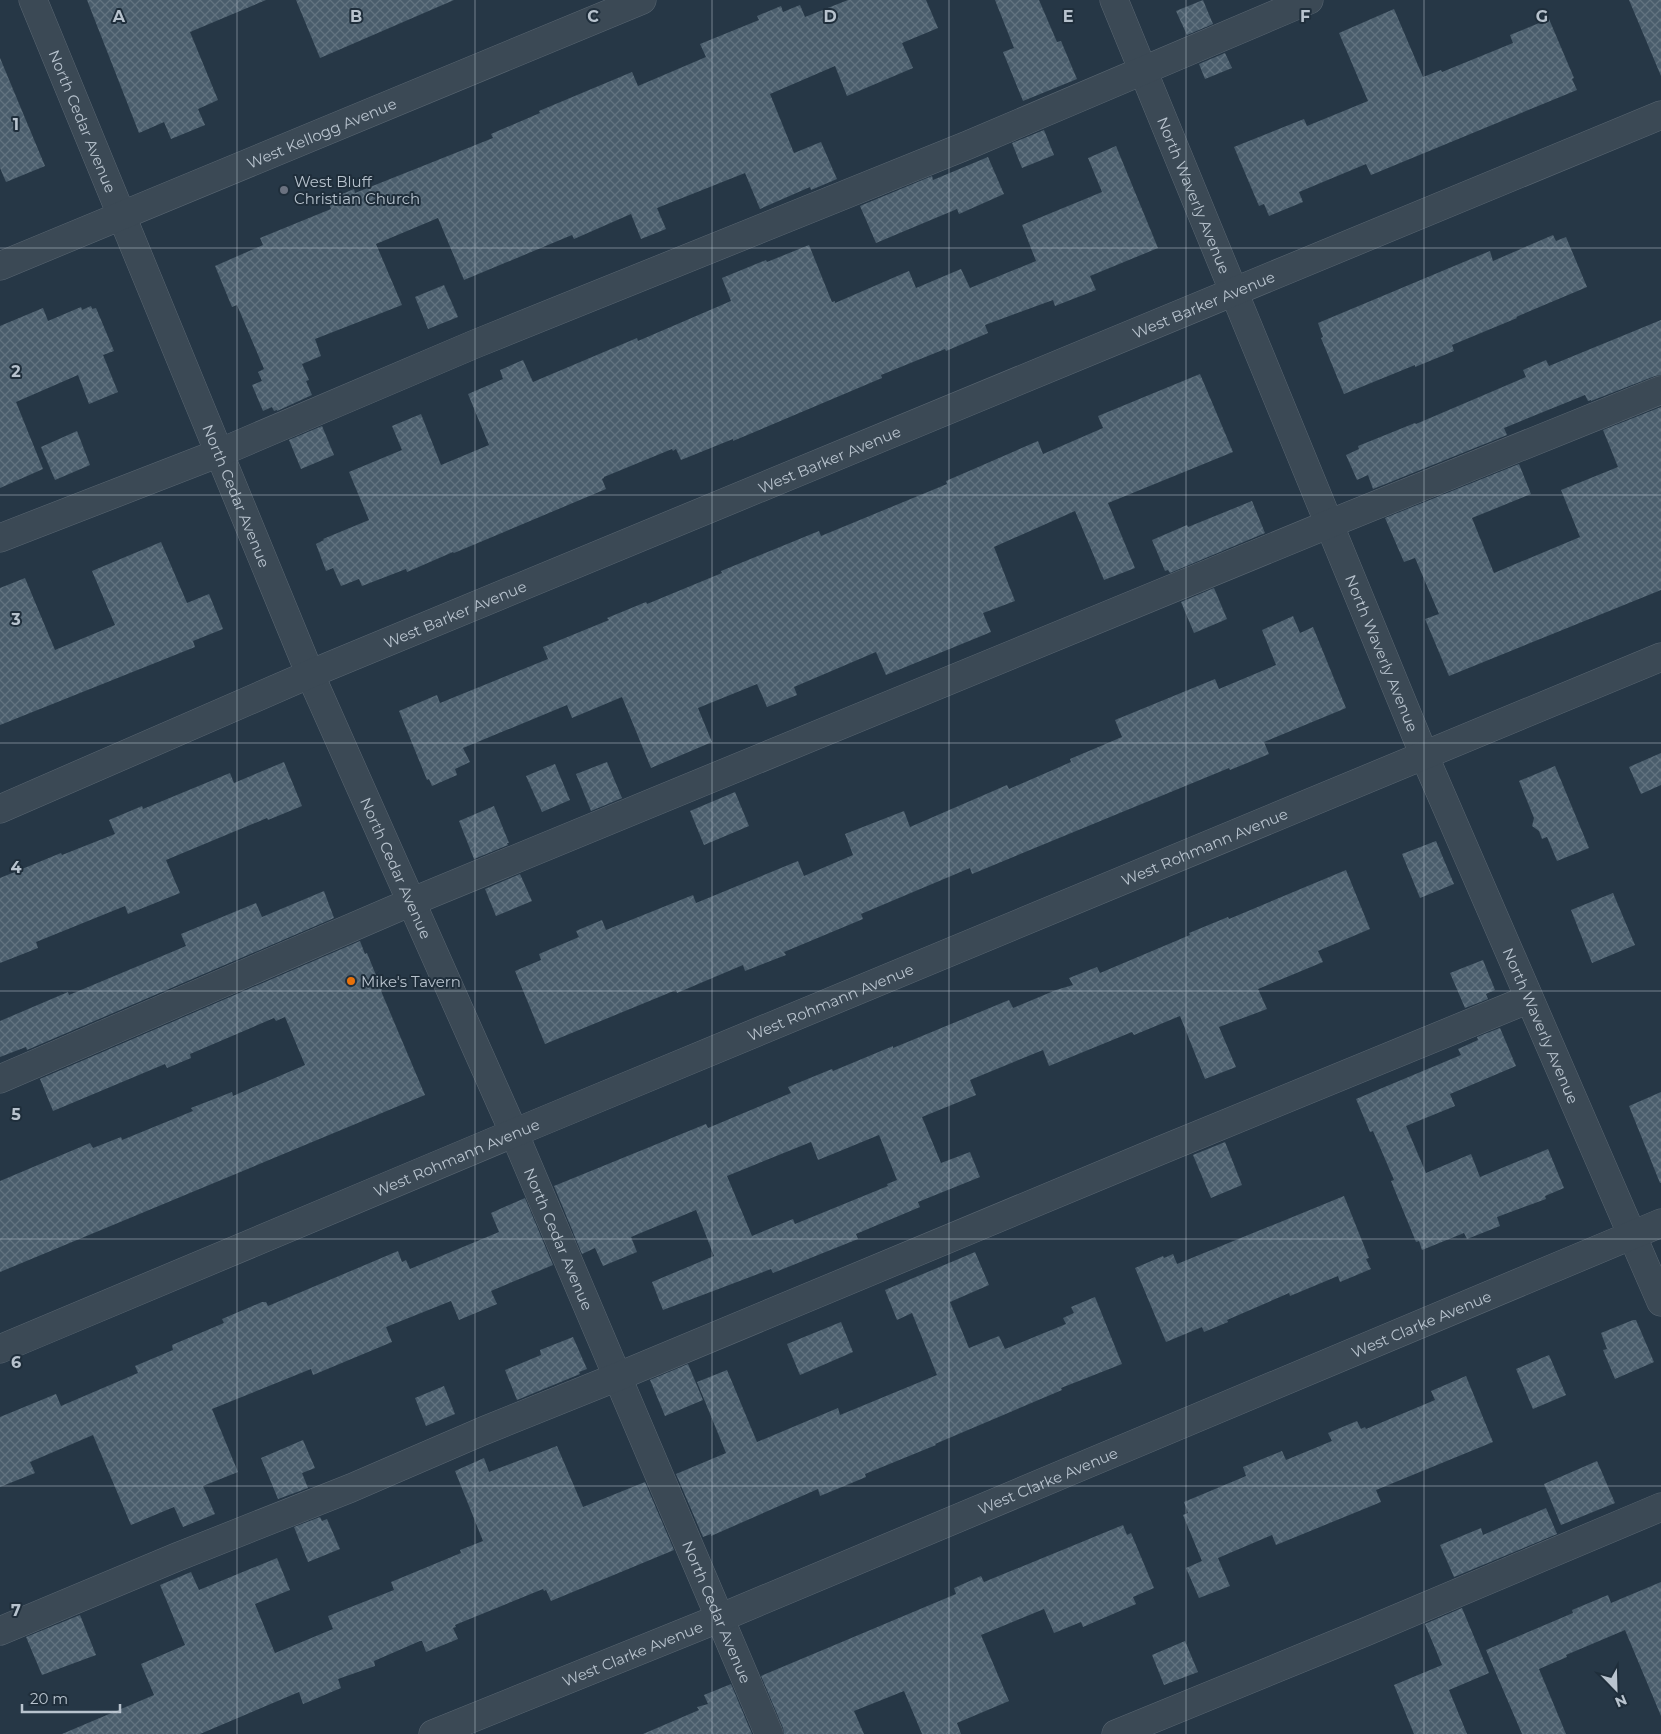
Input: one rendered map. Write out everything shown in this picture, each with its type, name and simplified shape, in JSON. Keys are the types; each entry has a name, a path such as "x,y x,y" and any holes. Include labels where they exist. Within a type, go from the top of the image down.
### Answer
{"street":[{"name":"North Cedar Avenue","path":"33,0 310,674 514,1133 768,1734"},
{"name":"West Kellogg Avenue","path":"0,266 642,0"},
{"name":"North Waverly Avenue","path":"1114,0 1424,755 1661,1302"},
{"path":"0,538 219,453 475,344 959,149 1309,0"},
{"name":"West Barker Avenue","path":"0,809 310,674 1661,115"},
{"path":"0,1079 411,902 1329,524 1661,390"},
{"name":"West Rohmann Avenue","path":"0,1349 514,1133 1661,657"},
{"path":"0,1631 177,1557 350,1488 483,1431 618,1377 1529,998"},
{"name":"West Clarke Avenue","path":"433,1734 720,1618 1661,1223"},
{"path":"1116,1734 1365,1632 1661,1507"}],"building":[{"path":"87,0 266,0 190,32 218,100 198,109 205,125 171,139 164,122 139,133"},
{"path":"296,0 454,0 320,58"},
{"path":"848,0 926,0 938,28 902,43 913,68 847,96 835,66 770,94 794,153 821,142 837,179 811,190 810,187 760,209 745,173 657,208 666,229 641,239 631,214 574,239 572,235 464,280 438,218 376,244 402,305 315,339 321,356 302,364 309,380 306,381 312,395 277,411 274,411 272,407 263,411 252,385 262,381 258,372 264,369 237,305 232,307 215,266 263,245 260,238 331,209 328,200 354,189 355,193 493,138 491,134 540,113 539,111 632,72 638,86 706,57 700,44 759,20 757,16 781,6 783,12 800,5 805,17"},
{"path":"995,0 1039,0 1057,42 1061,41 1077,79 1023,101 1003,52 1014,48"},
{"path":"1203,0 1213,24 1187,35 1176,11"},
{"path":"1629,0 1661,0 1661,76"},
{"path":"1394,9 1423,77 1441,70 1442,72 1513,43 1510,35 1549,19 1574,78 1572,79 1577,90 1371,175 1366,164 1299,192 1303,202 1269,216 1264,204 1259,206 1234,147 1304,119 1307,126 1368,101 1339,33"},
{"path":"1225,53 1232,68 1205,79 1199,64"},
{"path":"0,58 45,166 6,182 0,168"},
{"path":"1044,130 1054,155 1022,168 1012,143"},
{"path":"1116,146 1158,248 1090,276 1096,290 1055,306 1053,300 985,325 988,333 881,375 882,378 733,441 733,439 681,460 676,449 673,451 672,449 604,477 602,479 606,489 407,572 406,569 362,586 359,579 341,586 333,568 326,571 316,544 323,539 369,520 349,472 402,450 392,426 421,414 441,465 489,445 468,394 503,379 500,370 523,360 533,382 637,338 638,341 731,301 722,278 809,245 832,302 835,301 835,303 909,271 916,288 961,269 970,288 1036,261 1022,225 1102,192 1088,158"},
{"path":"988,157 1004,194 959,214 957,209 876,243 860,206 932,176 933,180"},
{"path":"1553,235 1556,241 1566,237 1587,287 1452,345 1454,351 1344,394 1321,338 1323,337 1318,323 1490,251 1493,261"},
{"path":"444,285 458,317 428,329 415,297"},
{"path":"91,306 92,309 96,308 114,351 103,355 118,392 89,404 78,375 16,402 43,469 0,488 0,326 43,308 48,321 81,307 82,310"},
{"path":"1661,320 1661,375 1591,401 1588,401 1585,395 1504,428 1507,435 1373,489 1368,475 1357,480 1346,455 1359,449 1358,446 1416,424 1526,377 1523,370 1546,360 1549,366"},
{"path":"1200,374 1233,452 1108,503 1135,568 1104,580 1075,511 994,547 1015,601 983,613 991,632 886,675 876,652 794,687 797,695 767,707 757,684 698,708 712,742 651,768 622,697 572,718 567,705 463,748 470,762 455,769 457,775 432,786 429,779 427,780 399,711 437,695 440,703 548,659 543,647 609,620 607,618 646,602 647,604 819,531 821,536 947,484 946,481 1038,441 1043,454 1103,428 1098,416"},
{"path":"1661,407 1661,590 1449,676 1425,619 1439,614 1415,558 1404,562 1385,518 1519,464 1531,494 1472,518 1494,573 1580,537 1561,490 1618,467 1603,430"},
{"path":"322,426 334,455 301,469 289,440"},
{"path":"77,431 90,465 55,480 41,447"},
{"path":"1252,501 1265,533 1170,573 1168,570 1165,571 1152,540"},
{"path":"161,542 187,603 209,594 223,629 193,641 195,647 0,725 0,588 25,578 55,650 115,625 92,571"},
{"path":"1214,588 1227,619 1194,633 1181,602"},
{"path":"1293,616 1300,633 1313,627 1346,708 1264,742 1269,754 1230,770 1229,768 972,874 970,868 861,914 863,919 784,952 786,955 745,971 743,965 677,993 676,990 545,1044 515,971 541,960 539,954 579,937 576,931 602,920 606,930 693,895 696,903 798,861 804,876 853,855 845,834 904,811 910,827 1007,785 1009,789 1071,762 1070,759 1122,737 1115,720 1215,679 1219,689 1276,665 1262,630"},
{"path":"1661,753 1661,785 1641,794 1629,767"},
{"path":"284,762 302,806 268,820 267,818 166,860 180,893 128,914 125,906 36,942 38,948 0,963 0,878 61,853 62,855 115,834 109,820 142,806 143,809 230,773 234,783"},
{"path":"607,762 622,798 591,811 576,774"},
{"path":"555,764 570,800 542,812 526,776"},
{"path":"1555,766 1589,848 1557,861 1547,837 1542,839 1539,831 1532,826 1534,818 1519,781"},
{"path":"735,792 749,826 704,845 690,811"},
{"path":"494,806 509,843 474,859 459,821"},
{"path":"1436,841 1454,884 1420,898 1402,854"},
{"path":"1346,870 1370,929 1318,951 1323,962 1258,989 1267,1009 1219,1027 1236,1067 1205,1079 1180,1016 1134,1035 1132,1032 1049,1066 1043,1050 970,1080 976,1095 922,1117 941,1163 970,1152 980,1177 918,1202 920,1207 856,1234 858,1239 773,1273 771,1269 663,1310 652,1282 714,1256 696,1210 631,1237 637,1252 603,1266 595,1248 582,1254 554,1186 706,1124 708,1128 791,1093 788,1087 832,1069 833,1071 893,1046 893,1048 1009,1000 1013,1008 1073,985 1069,978 1097,967 1100,973 1190,935 1189,933 1228,917 1229,919","holes":["879,1135 897,1180 887,1184 888,1186 795,1224 793,1219 752,1236 727,1176 811,1142 818,1160"]},
{"path":"520,874 532,901 496,916 485,889"},
{"path":"324,891 334,918 27,1050 26,1047 0,1057 0,1021 68,992 69,995 186,946 181,934 256,903 262,917"},
{"path":"1613,893 1635,945 1592,963 1571,910"},
{"path":"360,941 365,954 367,953 425,1095 0,1272 0,1181 90,1143 93,1148 121,1137 122,1140 193,1111 191,1108 232,1092 233,1096 305,1065 285,1017 276,1021 274,1018 190,1054 191,1058 167,1068 165,1064 53,1111 40,1079"},
{"path":"1483,960 1495,990 1486,994 1488,999 1465,1008 1450,973"},
{"path":"1500,1028 1516,1066 1450,1094 1455,1106 1406,1126 1426,1173 1471,1154 1480,1177 1548,1149 1564,1188 1545,1196 1546,1199 1497,1217 1500,1226 1467,1239 1464,1233 1422,1250 1419,1241 1416,1242 1391,1181 1394,1180 1373,1131 1370,1132 1356,1099 1461,1055 1458,1049 1478,1040 1477,1037"},
{"path":"1661,1092 1661,1183 1660,1183 1629,1106"},
{"path":"1225,1142 1242,1185 1211,1198 1193,1155"},
{"path":"1344,1196 1369,1258 1366,1259 1371,1269 1340,1282 1338,1276 1290,1296 1289,1293 1204,1332 1202,1327 1166,1342 1135,1268 1163,1256 1164,1258 1173,1254 1177,1264"},
{"path":"525,1198 553,1265 491,1291 497,1304 459,1320 451,1301 386,1327 392,1342 313,1375 311,1369 212,1409 238,1472 203,1486 215,1514 183,1527 174,1507 131,1525 93,1435 30,1462 35,1473 0,1487 0,1417 56,1394 61,1406 138,1373 135,1366 173,1350 172,1345 224,1323 222,1319 262,1302 266,1302 268,1306 398,1251 402,1262 406,1260 410,1269 499,1232 491,1213"},
{"path":"975,1252 989,1285 950,1302 969,1348 999,1336 1005,1349 1066,1324 1063,1318 1074,1313 1071,1307 1095,1297 1122,1364 1061,1388 1062,1390 865,1474 866,1477 820,1496 818,1489 711,1536 711,1534 703,1537 676,1474 726,1453 697,1382 727,1370 757,1442 838,1408 840,1415 937,1375 912,1313 897,1320 885,1290"},
{"path":"1636,1320 1654,1362 1615,1379 1603,1350 1607,1349 1601,1333"},
{"path":"841,1322 853,1352 800,1375 787,1344"},
{"path":"573,1337 587,1369 579,1372 580,1374 517,1400 505,1370 541,1355 540,1350"},
{"path":"1549,1355 1566,1395 1533,1409 1516,1369"},
{"path":"688,1364 703,1400 665,1416 650,1380"},
{"path":"1466,1376 1493,1442 1376,1490 1381,1502 1276,1545 1272,1535 1218,1558 1230,1586 1199,1598 1186,1568 1202,1561 1183,1515 1188,1513 1184,1502 1246,1476 1243,1467 1282,1451 1286,1460 1332,1441 1328,1433 1357,1421 1361,1429 1365,1427 1366,1429 1435,1400 1431,1391"},
{"path":"444,1386 455,1414 426,1426 415,1398"},
{"path":"303,1440 315,1468 302,1473 308,1488 278,1499 261,1458"},
{"path":"557,1446 583,1507 645,1482 674,1550 551,1601 546,1590 544,1591 543,1589 455,1625 456,1627 453,1628 458,1639 426,1652 422,1641 420,1641 374,1661 375,1666 338,1679 341,1688 303,1704 299,1692 200,1734 62,1734 154,1695 141,1664 185,1645 160,1585 191,1572 199,1590 277,1558 290,1590 255,1604 275,1653 333,1629 328,1616 394,1590 391,1582 461,1553 460,1550 483,1541 455,1471 484,1458 489,1472"},
{"path":"1597,1461 1615,1503 1561,1525 1544,1484"},
{"path":"1546,1508 1557,1534 1454,1577 1440,1545 1481,1528 1483,1535"},
{"path":"320,1517 322,1521 327,1519 340,1549 308,1562 294,1527"},
{"path":"1123,1525 1127,1535 1131,1533 1154,1588 1133,1597 1136,1604 1083,1627 1081,1622 1054,1633 1044,1609 981,1635 1009,1701 957,1723 961,1734 922,1734 904,1691 854,1711 864,1734 784,1734 761,1676 956,1594 954,1588 981,1576 984,1582"},
{"path":"1661,1582 1661,1716 1625,1630 1566,1655 1567,1657 1539,1669 1566,1734 1522,1734 1486,1650 1573,1613 1572,1610 1608,1595 1611,1603"},
{"path":"1462,1608 1489,1673 1449,1690 1467,1734 1414,1734 1394,1685 1442,1665 1425,1624"},
{"path":"80,1615 96,1655 42,1675 26,1637"},
{"path":"1185,1641 1198,1672 1164,1685 1152,1655"},
{"path":"731,1684 752,1734 643,1734 699,1710 697,1707 708,1704 704,1695"}],"place":[{"name":"West Bluff Christian Church","path":"284,190"},
{"name":"Mike's Tavern","path":"351,981"}]}
